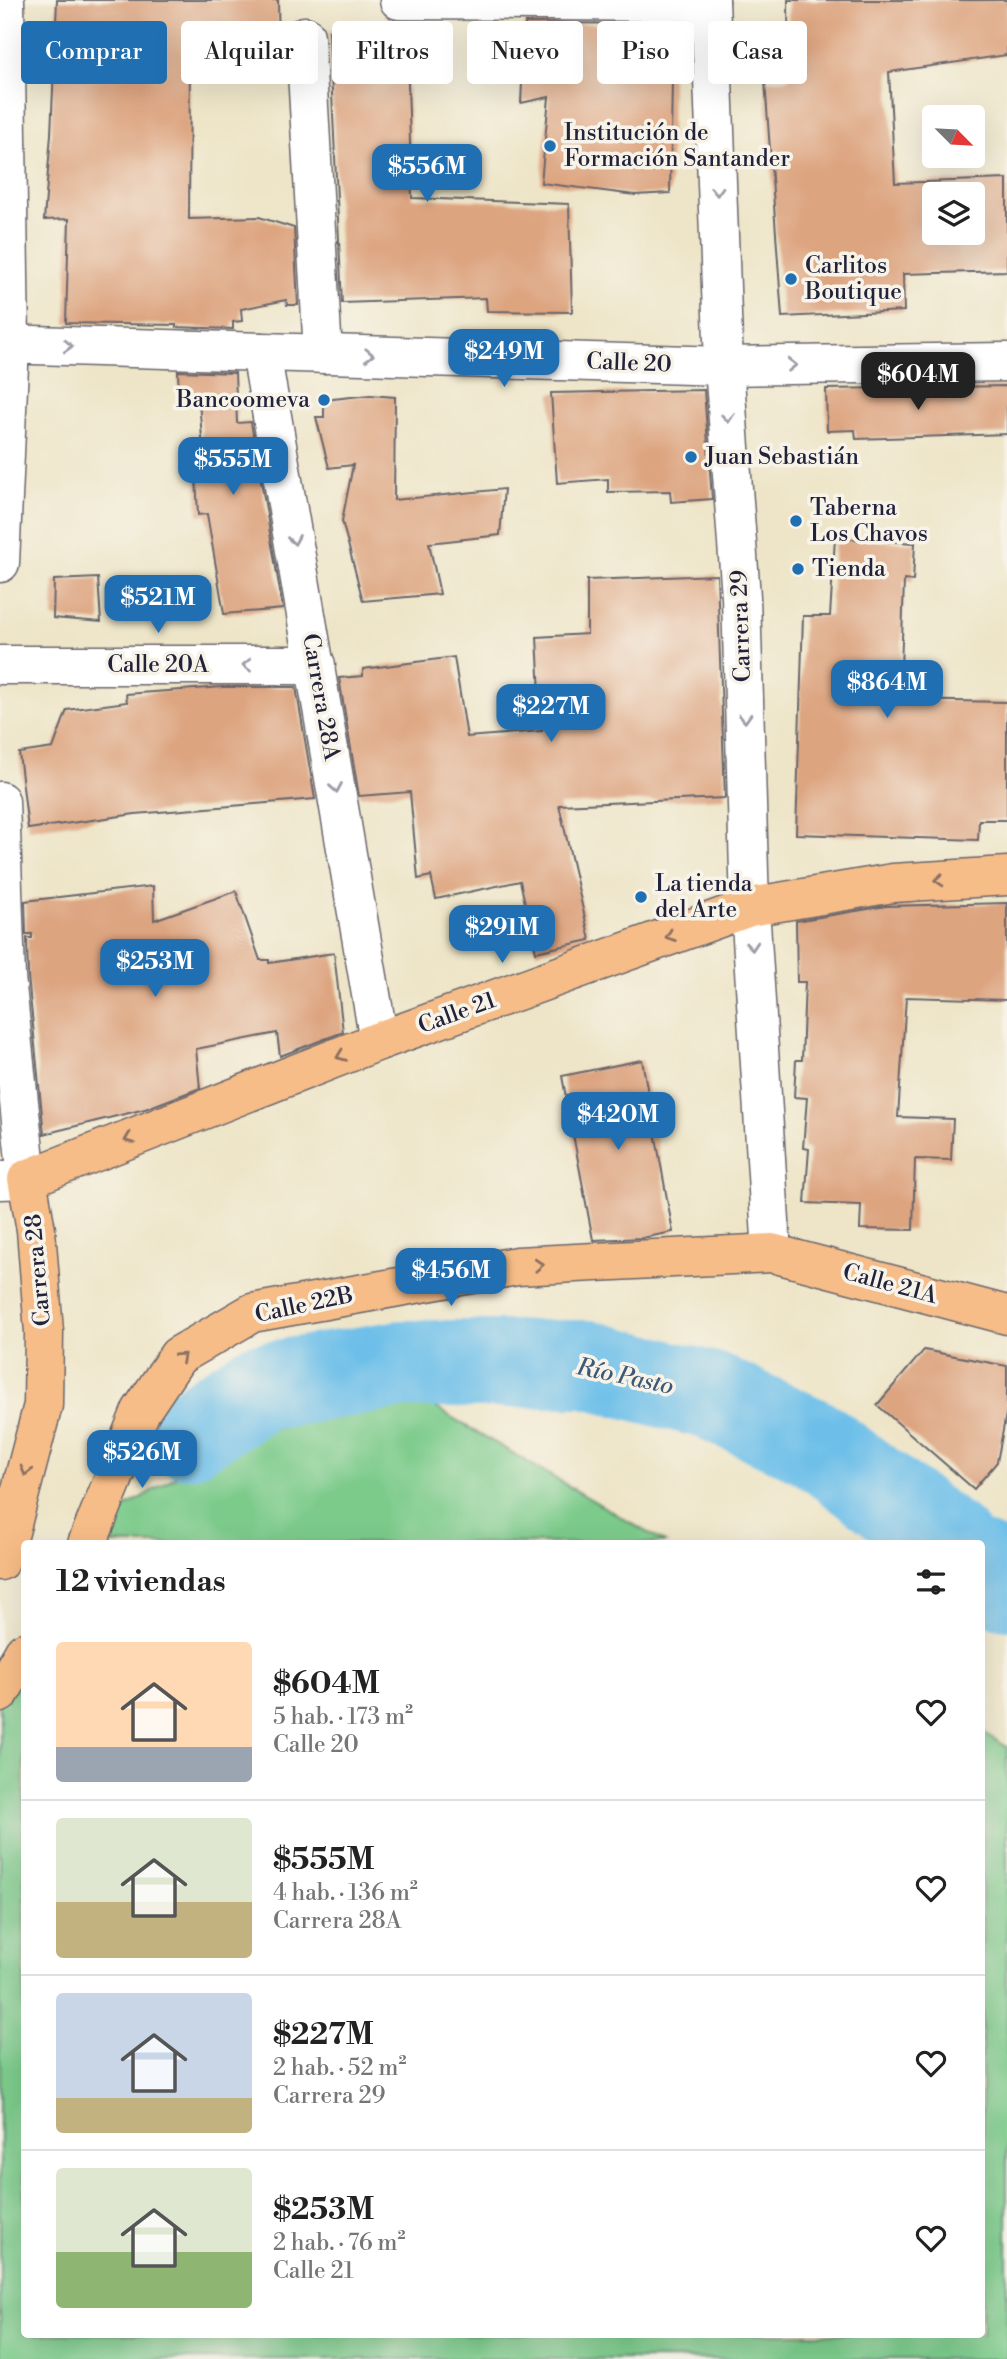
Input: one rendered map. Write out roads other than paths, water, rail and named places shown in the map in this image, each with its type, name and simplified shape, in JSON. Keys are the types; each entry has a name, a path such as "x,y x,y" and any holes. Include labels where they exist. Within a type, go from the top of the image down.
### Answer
{"main road":[{"name":"Calle 21","path":"13,1179 379,1041 750,907 893,883 1007,876"},
{"name":"Carrera 28","path":"3,1554 43,1405 44,1332 36,1230 13,1179"},
{"name":"Calle 21A","path":"772,1253 1007,1315"},
{"name":"Calle 22B","path":"89,1540 141,1411 178,1356 252,1312 517,1266 772,1253"},
{"path":"0,1693 21,1657"}],"street":[{"path":"0,563 5,344 5,0"},
{"path":"399,0 710,1"},
{"name":"Carrera 29","path":"710,1 724,366 741,597 750,907 772,1253"},
{"path":"308,84 323,354"},
{"name":"Calle 20","path":"5,344 724,366 1007,362"},
{"name":"Carrera 28A","path":"261,352 379,1041"},
{"name":"Calle 20A","path":"0,665 316,665"},
{"name":"Carrera 28","path":"0,801 13,1179"}],"waterway":[{"name":"Río Pasto","path":"187,1434 259,1387 402,1364 587,1364 712,1396 816,1444 945,1540"},
{"name":"Río Pasto","path":"985,1569 1007,1586"}],"place":[{"name":"Institución de Formación Santander","path":"550,146"},
{"name":"Carlitos Boutique","path":"791,279"},
{"name":"Bancoomeva","path":"324,400"},
{"name":"Juan Sebastián","path":"691,457"},
{"name":"Taberna Los Chavos","path":"796,521"},
{"name":"Tienda","path":"798,569"},
{"name":"La tienda del Arte","path":"641,897"}]}
